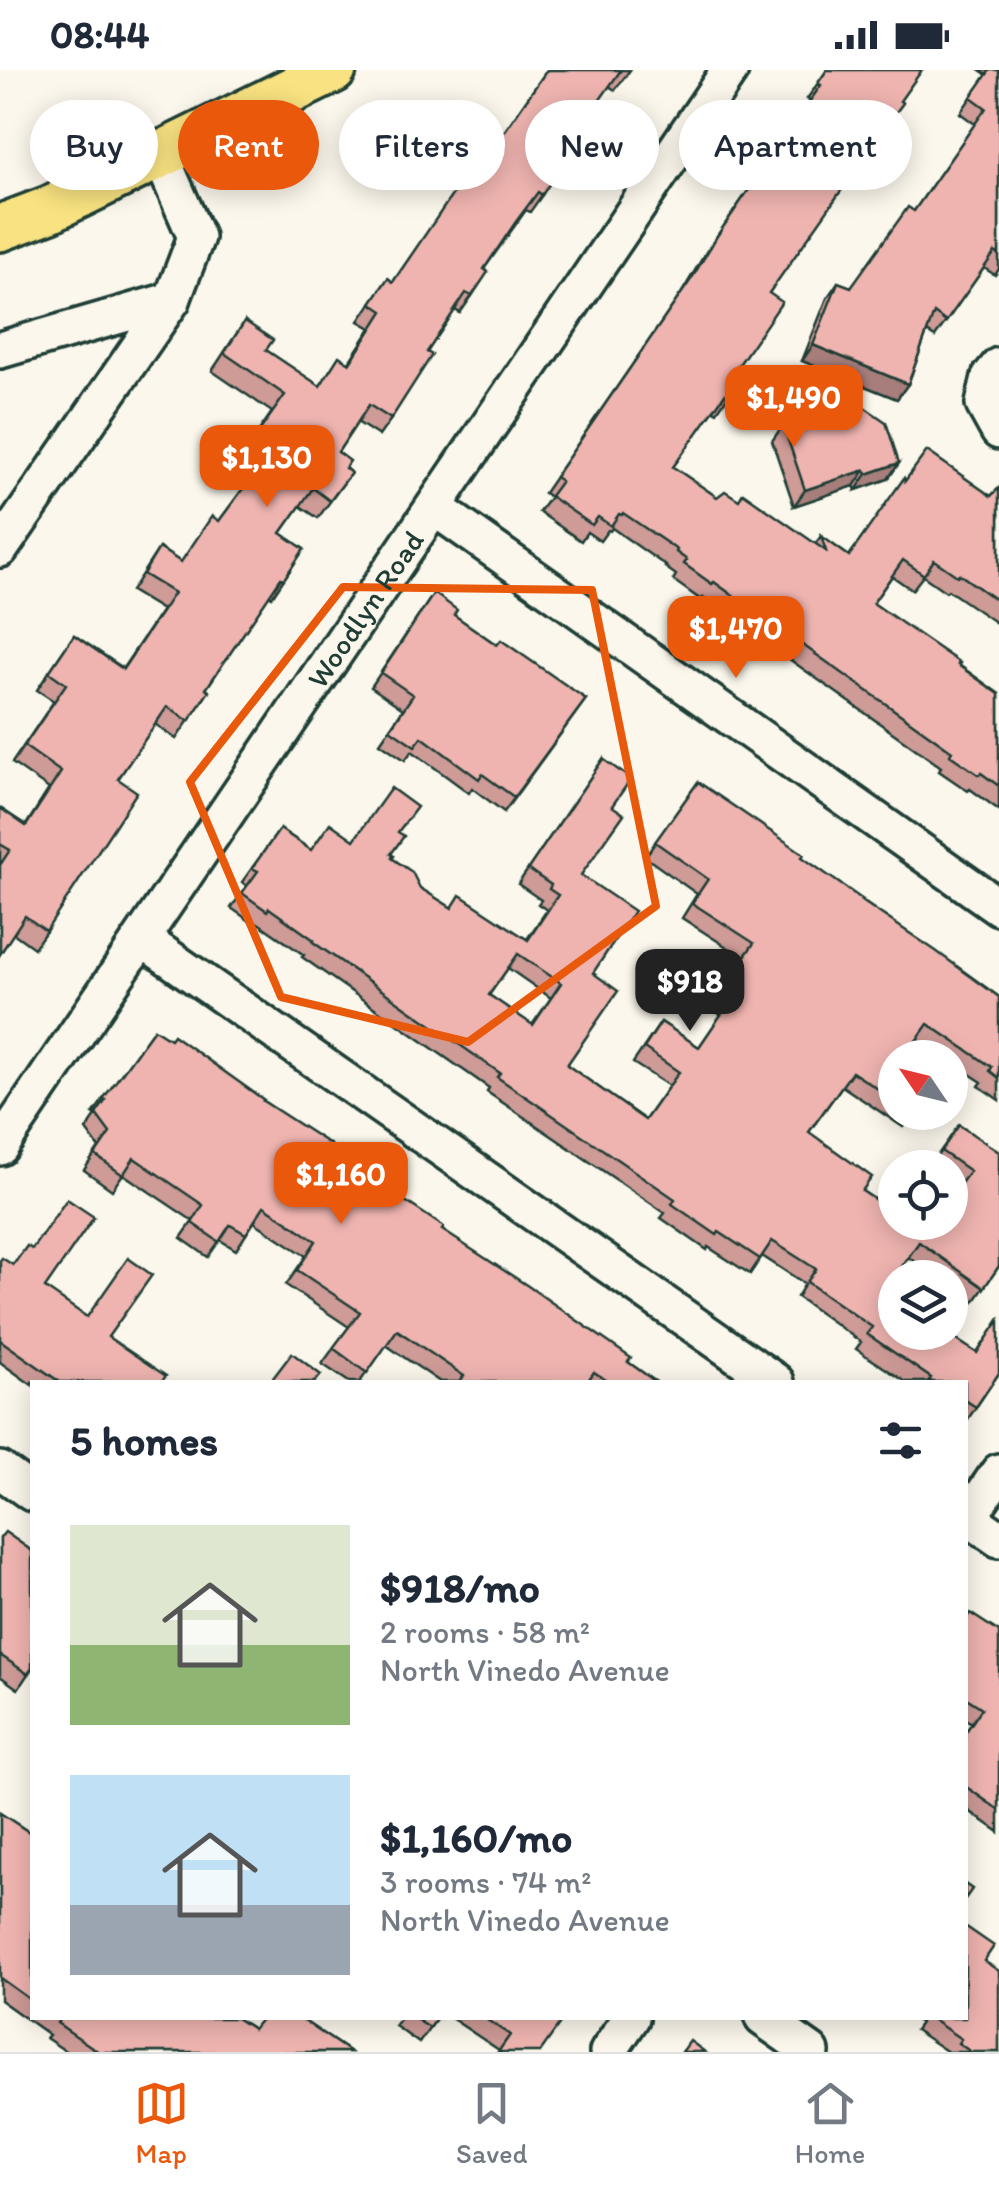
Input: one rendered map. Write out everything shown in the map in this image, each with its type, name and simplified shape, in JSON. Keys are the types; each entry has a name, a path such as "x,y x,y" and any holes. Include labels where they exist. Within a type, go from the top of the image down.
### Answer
{"main road":[{"path":"0,228 50,209 334,70"}],"street":[{"name":"Woodlyn Road","path":"0,1148 730,70"},
{"path":"4,536 172,300 196,237 160,155"},
{"path":"0,350 172,300"},
{"path":"992,417 990,377 999,366"},
{"path":"435,508 999,908"},
{"path":"142,939 773,1380"},
{"path":"0,1470 30,1492"},
{"path":"968,1515 999,1472"},
{"path":"968,1519 999,1539"},
{"path":"608,2052 630,2020"},
{"path":"766,2020 811,2052"}],"highlighted area":[{"path":"343,587 592,590 656,906 468,1042 281,997 190,782"}],"building":[{"path":"547,70 621,70 600,100 526,100"},
{"path":"827,70 922,70 901,100 811,100 821,85 818,83"},
{"path":"990,70 999,70 999,255 995,252 946,322 934,313 908,384 813,345 838,282 851,287 908,207 914,211 986,108 971,97"},
{"path":"525,102 525,190 545,190 542,195 538,192 515,223 484,269 488,272 472,296 466,293 427,352 432,355 391,419 369,405 338,452 350,461 345,468 351,473 330,501 313,488 281,533 304,549 206,689 209,691 189,721 167,707 118,779 137,792 46,931 25,916 0,954 0,865 10,850 0,844 0,808 26,826 61,772 24,746 66,684 49,672 74,635 123,669 174,593 143,574 159,548 181,562 212,516 219,521 257,470 240,458 285,395 224,353 245,321 273,340 266,350 320,386 339,356 350,363 383,311 371,303 388,278 393,282 456,190 505,190 505,131"},
{"path":"749,190 842,190 769,293 782,302 738,366 745,371 673,467 717,497 725,491 739,500 743,493 826,551 821,536 849,556 927,451 991,496 999,488 999,602 934,560 924,575 903,560 873,603 999,694 999,786 684,564 687,560 677,550 623,513 611,526 598,517 592,525 550,496 561,481 555,477"},
{"path":"857,402 886,422 899,463 805,490 783,425"},
{"path":"434,593 457,610 454,615 497,645 501,640 586,699 514,797 482,774 479,779 422,737 415,746 390,729 413,695 381,673"},
{"path":"603,759 631,779 612,806 624,814 581,875 634,911 593,973 618,991 567,1065 645,1120 679,1072 644,1048 661,1022 699,1047 731,1000 720,992 754,943 692,903 708,879 655,842 698,782 804,854 802,857 862,901 999,997 999,1078 990,1071 992,1067 968,1051 968,1040 952,1040 928,1024 917,1040 878,1040 878,1089 852,1072 809,1132 872,1177 862,1191 878,1202 878,1240 968,1240 968,1150 942,1150 956,1130 966,1130 999,1152 999,1266 984,1288 968,1277 968,1260 944,1260 919,1242 906,1260 878,1260 878,1342 867,1334 872,1327 807,1282 816,1269 772,1241 760,1259 719,1232 717,1235 672,1204 675,1199 497,1077 500,1073 269,908 267,911 242,893 258,871 252,868 280,829 311,850 330,823 354,840 391,788 417,807 398,832 404,836 391,854 412,872 420,888 452,908 460,895 528,940 558,895 549,889 551,885 528,869","holes":["518,954 561,983 533,1025 489,995"]},
{"path":"154,1029 170,1039 173,1035 331,1145 329,1150 444,1227 442,1230 631,1358 628,1362 653,1380 606,1380 594,1372 588,1380 461,1380 464,1376 397,1330 367,1373 333,1348 360,1312 297,1270 316,1241 264,1206 246,1234 230,1225 219,1242 192,1223 203,1205 134,1158 123,1175 95,1155 110,1133 96,1114 106,1100 103,1099"},
{"path":"67,1199 94,1217 45,1288 87,1317 128,1258 152,1275 108,1337 166,1376 163,1380 57,1380 0,1340 0,1261 2,1258 13,1265 27,1246 32,1249"},
{"path":"999,1320 999,1373 976,1407 968,1402 968,1380 931,1378 890,1350 968,1347 977,1353"},
{"path":"292,1353 321,1375 317,1380 272,1380"},
{"path":"5,1532 30,1550 28,1674 0,1655 0,1538"},
{"path":"970,1613 999,1632 999,1810 968,1788 968,1729 982,1708 968,1699"},
{"path":"0,1813 30,1833 30,2000 0,1978"},
{"path":"968,1928 994,1946 984,1961 999,1971 999,2052 971,2052 958,2043 961,2039 933,2020 968,2020"},
{"path":"239,2020 253,2029 260,2020 305,2020 350,2052 99,2052 57,2023"},
{"path":"417,2020 436,2020 430,2028"},
{"path":"487,2020 563,2020 540,2052 498,2052 510,2035"},
{"path":"690,2041 705,2052 682,2052"}]}
